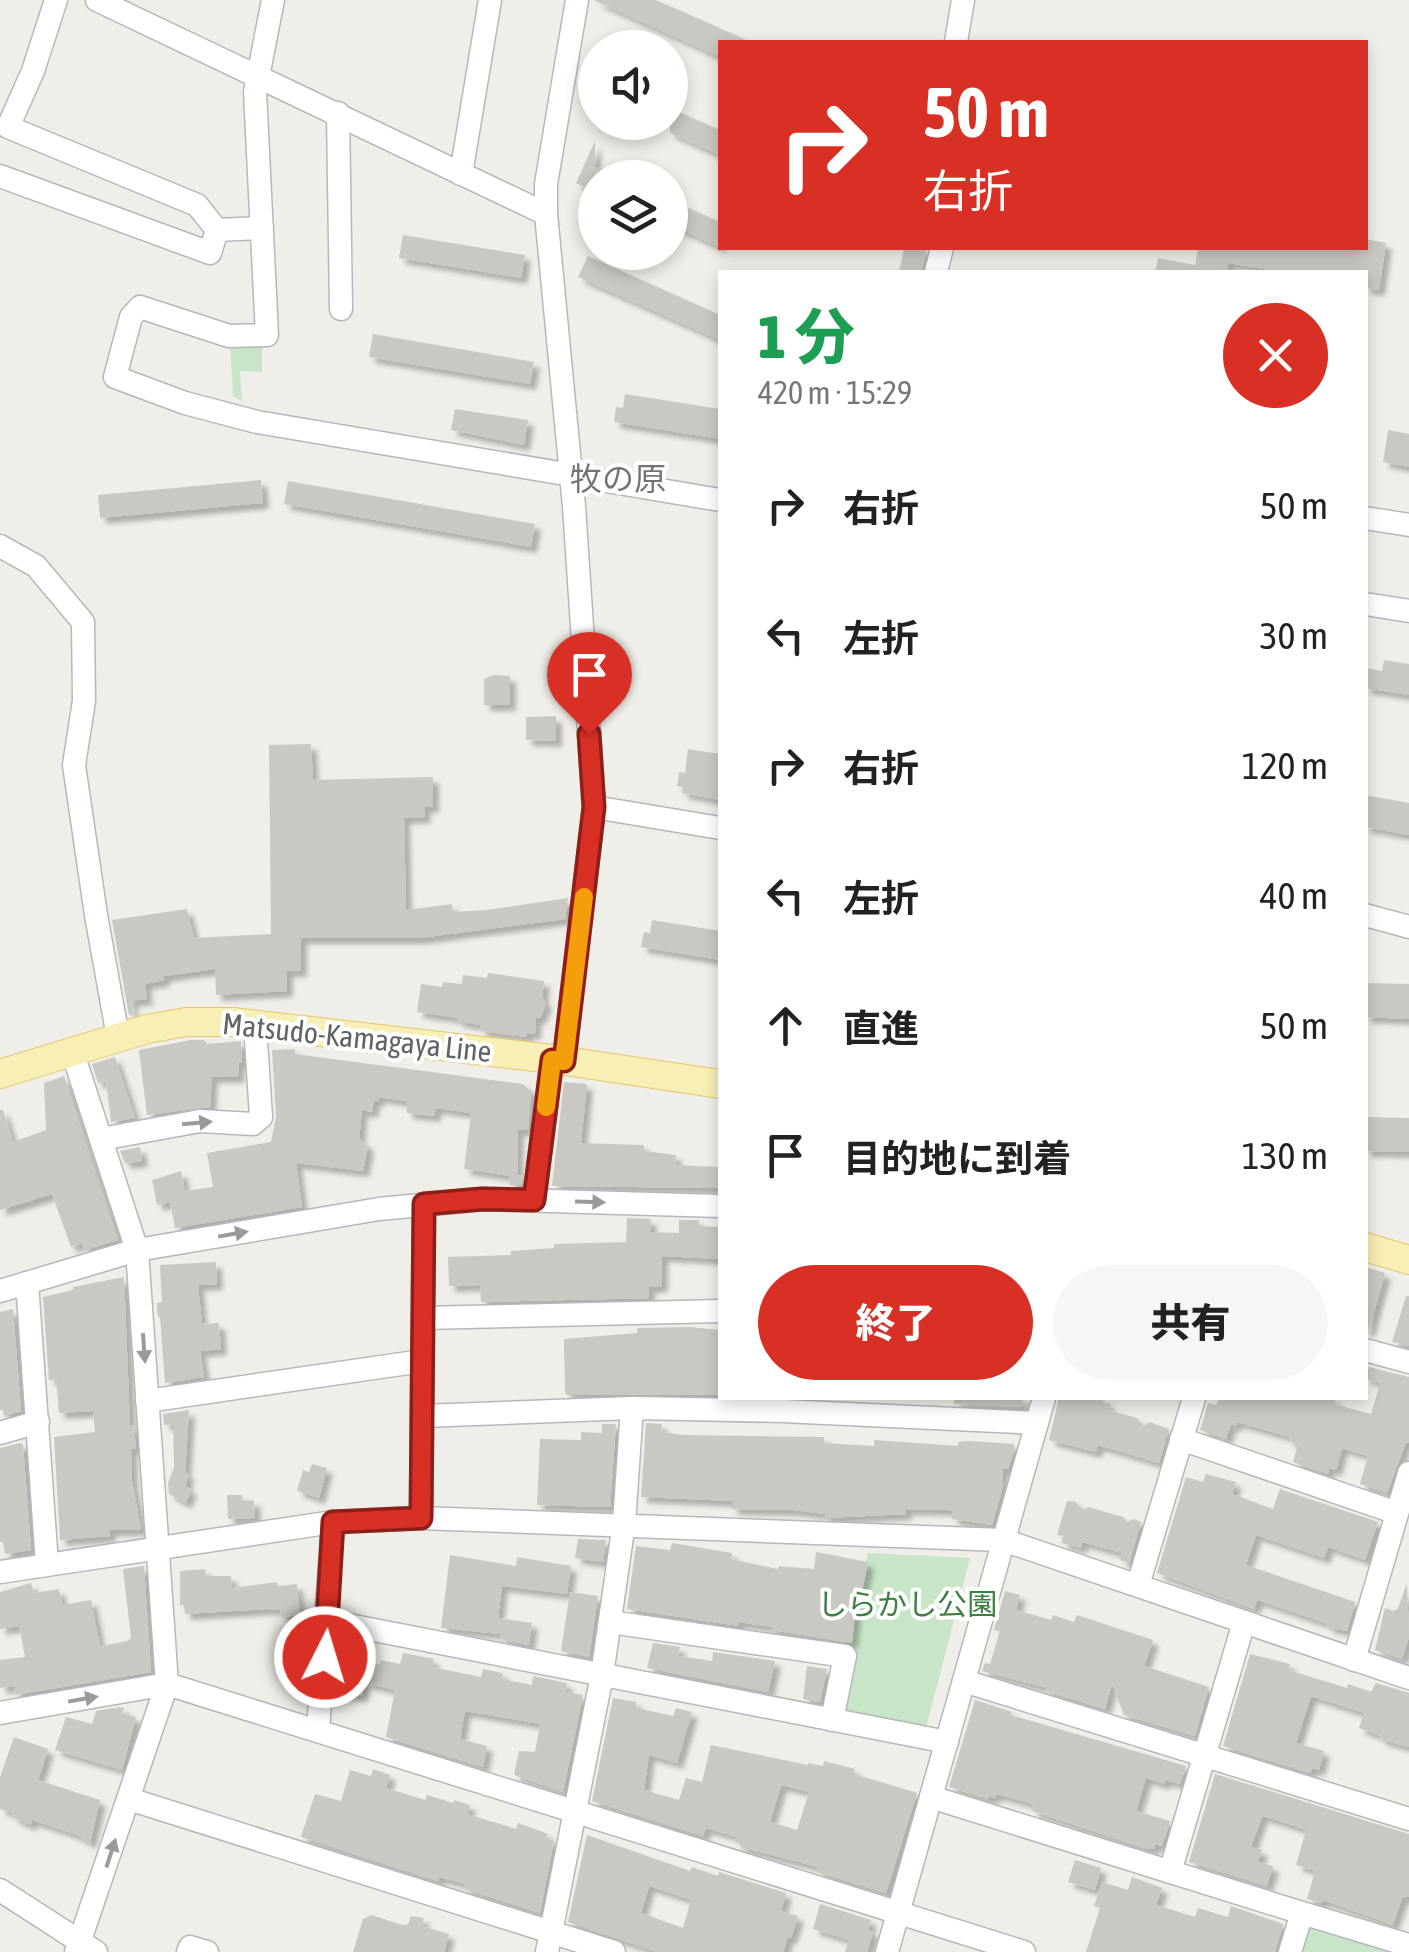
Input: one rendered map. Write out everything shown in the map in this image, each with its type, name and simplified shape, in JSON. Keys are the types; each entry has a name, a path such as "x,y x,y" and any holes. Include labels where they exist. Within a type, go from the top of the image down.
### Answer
{"main road":[{"name":"Matsudo-Kamagaya Line","path":"0,1074 118,1037 186,1022 256,1025 558,1060 718,1084"},
{"path":"1368,1248 1409,1260"}],"street":[{"path":"56,0 8,127 197,205 217,230"},
{"path":"97,0 546,214"},
{"path":"273,0 255,92 267,335 229,336 140,307 130,317 115,377 258,422 718,500"},
{"path":"462,174 490,0"},
{"path":"534,1200 594,807 571,477 546,214 546,184 577,0"},
{"path":"956,40 964,0"},
{"path":"338,113 341,309"},
{"path":"0,176 210,253 217,230"},
{"path":"217,230 262,228"},
{"path":"1368,518 1409,525"},
{"path":"0,546 36,566 82,622 84,701 74,765 118,1037"},
{"path":"1368,605 1409,612"},
{"path":"594,807 718,828"},
{"path":"1368,915 1409,926"},
{"path":"101,1138 200,1121 253,1124 261,1117 256,1025"},
{"path":"0,1890 84,1950 167,1684 137,1250 72,1051"},
{"path":"0,1292 137,1250 379,1208 482,1199 718,1206"},
{"path":"421,1518 424,1204"},
{"path":"27,1283 47,1564"},
{"path":"423,1318 718,1311"},
{"path":"1368,1351 1409,1362"},
{"path":"148,1401 422,1362"},
{"path":"887,1952 1043,1400"},
{"path":"1138,1585 1193,1400"},
{"path":"422,1416 784,1404 1036,1423"},
{"path":"550,1942 602,1675 624,1523 632,1408"},
{"path":"0,1434 38,1422"},
{"path":"1181,1439 1397,1513"},
{"path":"1354,1660 1409,1473"},
{"path":"0,1572 333,1522 421,1518 1002,1540 1409,1678"},
{"path":"318,1730 333,1522"},
{"path":"328,1621 947,1742"},
{"path":"610,1622 844,1656 832,1720"},
{"path":"1170,1872 1244,1622"},
{"path":"964,1681 1409,1819"},
{"path":"0,1713 167,1684 1024,1952"},
{"path":"931,1797 1407,1946"},
{"path":"129,1799 550,1942 614,1952"},
{"path":"1290,1952 1302,1913"},
{"path":"188,1952 190,1946 208,1952"}],"green space":[{"path":"262,343 262,372 240,371 242,401 233,396 230,344"},
{"name":"しらかし公園","path":"868,1553 970,1558 925,1732 829,1714"},
{"path":"1309,1924 1392,1952 1295,1952"}],"building":[{"path":"593,0 656,0 746,40 718,40 718,56 688,43 688,30 660,30"},
{"path":"688,116 718,129 718,154 686,140"},
{"path":"595,141 595,160 586,160"},
{"path":"688,208 718,221 718,246 688,233"},
{"path":"403,235 525,255 521,278 399,258"},
{"path":"1368,240 1386,243 1379,290 1368,288 1368,270 1270,270 1228,263 1227,270 1155,270 1158,258 1195,265 1198,250 1368,250"},
{"path":"904,250 926,250 922,270 899,270"},
{"path":"581,270 619,270 718,314 718,339 578,277"},
{"path":"373,334 534,362 530,384 369,357"},
{"path":"625,394 718,409 718,439 614,422 616,407 623,408"},
{"path":"455,409 528,420 524,445 451,430"},
{"path":"1388,430 1409,434 1409,467 1383,462"},
{"path":"261,480 263,503 100,518 98,495"},
{"path":"288,481 535,524 531,547 284,504"},
{"path":"1384,660 1409,664 1409,695 1368,688 1368,669 1382,671"},
{"path":"510,676 510,705 484,705 484,679"},
{"path":"556,716 556,741 526,740 526,717"},
{"path":"311,744 313,780 433,777 433,807 424,807 425,817 404,818 406,910 452,904 453,912 486,910 568,898 565,919 420,938 301,938 301,971 287,971 287,991 216,995 215,969 164,976 164,980 145,984 147,999 131,1001 133,1015 129,1015 112,920 187,909 194,938 271,934 269,745"},
{"path":"688,749 718,754 718,800 682,793 683,787 677,786 679,772 685,773"},
{"path":"1368,796 1409,803 1409,835 1368,828"},
{"path":"652,920 718,931 718,960 641,947 644,932 650,933"},
{"path":"488,973 544,981 542,997 546,1004 540,1018 536,1018 535,1034 527,1033 527,1037 480,1031 481,1025 457,1021 458,1018 417,1012 421,984 462,984 463,975 487,978"},
{"path":"1368,983 1409,984 1409,1019 1368,1017"},
{"path":"204,1040 207,1044 241,1041 238,1077 212,1077 210,1107 147,1115 139,1050"},
{"path":"295,1049 295,1054 523,1084 531,1091 528,1130 518,1130 517,1175 522,1176 521,1185 509,1185 510,1176 464,1169 471,1113 436,1108 434,1116 407,1113 406,1101 379,1097 374,1100 372,1112 362,1110 359,1139 368,1146 363,1171 296,1163 302,1207 175,1228 170,1202 157,1205 152,1180 181,1171 185,1191 213,1187 207,1153 271,1142 276,1116 272,1050"},
{"path":"115,1057 135,1118 111,1122 106,1081 98,1083 92,1064"},
{"path":"64,1076 118,1240 85,1250 82,1243 71,1247 52,1194 0,1210 0,1110 13,1142 46,1130 44,1083"},
{"path":"564,1082 587,1084 581,1143 644,1145 644,1151 676,1155 675,1165 718,1167 718,1188 552,1186"},
{"path":"1368,1117 1409,1118 1409,1152 1368,1151"},
{"path":"140,1147 142,1161 125,1163 120,1151"},
{"path":"627,1218 651,1219 650,1232 679,1233 679,1220 699,1220 699,1226 718,1227 718,1259 662,1256 662,1286 649,1287 649,1298 481,1302 480,1285 449,1286 448,1257 511,1255 511,1251 554,1248 554,1244 626,1242"},
{"path":"216,1262 217,1284 198,1285 202,1324 219,1323 221,1349 200,1351 204,1377 165,1383 157,1309 157,1303 162,1302 160,1265"},
{"path":"1368,1268 1385,1273 1368,1330"},
{"path":"124,1277 130,1426 134,1425 136,1449 131,1449 132,1481 141,1530 110,1530 110,1536 60,1540 54,1437 95,1432 93,1411 59,1413 56,1379 49,1380 43,1297"},
{"path":"1409,1296 1409,1346 1392,1342"},
{"path":"13,1309 21,1411 4,1416 0,1410 0,1312"},
{"path":"637,1328 718,1330 718,1395 565,1393 564,1339 637,1333"},
{"path":"1368,1367 1409,1377 1409,1443 1406,1442 1387,1493 1360,1484 1368,1456 1342,1448 1336,1470 1329,1468 1328,1474 1293,1462 1298,1443 1289,1441 1290,1437 1237,1422 1236,1426 1231,1424 1226,1439 1200,1430 1208,1403 1216,1405 1218,1400 1335,1400 1334,1404 1371,1414 1380,1383 1368,1379"},
{"path":"954,1400 1023,1400 1022,1407 954,1404"},
{"path":"1059,1400 1104,1400 1110,1404 1108,1410 1137,1418 1143,1426 1150,1422 1169,1429 1159,1463 1098,1445 1096,1452 1049,1440"},
{"path":"189,1410 185,1473 189,1474 185,1487 191,1489 186,1503 169,1494 174,1467 173,1424 164,1425 163,1414"},
{"path":"646,1423 662,1424 661,1432 684,1435 824,1437 824,1443 874,1446 874,1440 958,1446 958,1442 969,1441 1014,1444 1014,1450 1008,1469 1003,1468 1002,1490 992,1525 952,1519 949,1510 906,1509 906,1514 825,1518 825,1514 793,1510 732,1509 732,1501 641,1497"},
{"path":"602,1424 616,1424 610,1507 537,1505 540,1439 581,1440 581,1432 602,1433"},
{"path":"20,1443 31,1550 5,1554 0,1542 0,1448"},
{"path":"312,1464 327,1468 319,1498 297,1491 303,1470 309,1472"},
{"path":"1206,1474 1236,1482 1232,1494 1273,1509 1280,1489 1378,1522 1365,1560 1328,1547 1324,1558 1256,1535 1246,1565 1355,1602 1347,1631 1257,1600 1254,1609 1157,1573 1186,1477 1203,1482"},
{"path":"227,1495 254,1500 255,1518 228,1519"},
{"path":"1067,1501 1074,1501 1084,1510 1088,1507 1123,1517 1127,1522 1141,1522 1129,1563 1120,1560 1122,1553 1082,1542 1081,1548 1062,1543 1063,1536 1057,1535"},
{"path":"578,1539 606,1540 603,1562 575,1558"},
{"path":"672,1543 732,1553 731,1559 778,1569 814,1569 816,1552 868,1562 861,1597 857,1596 852,1643 739,1622 739,1626 627,1609 636,1546 670,1550"},
{"path":"450,1555 516,1566 517,1557 571,1566 567,1594 502,1586 498,1618 532,1623 529,1645 500,1639 501,1634 441,1628"},
{"path":"144,1566 151,1672 15,1695 14,1686 0,1688 0,1660 25,1657 19,1626 0,1629 0,1592 31,1583 34,1593 59,1589 62,1605 91,1600 100,1646 131,1638 123,1569"},
{"path":"205,1569 206,1576 231,1576 232,1588 277,1582 278,1586 297,1584 300,1615 281,1617 280,1610 266,1609 185,1614 184,1605 180,1605 180,1571"},
{"path":"1407,1583 1409,1637 1402,1659 1375,1650 1385,1608 1398,1608"},
{"path":"1005,1591 1020,1595 1016,1610 1074,1622 1077,1615 1153,1640 1144,1666 1209,1687 1195,1736 1124,1715 1112,1684 1105,1709 982,1671 985,1663 990,1664 1000,1631 994,1630"},
{"path":"570,1592 598,1596 589,1657 561,1651"},
{"path":"653,1643 680,1647 678,1656 712,1661 713,1652 775,1661 768,1692 647,1668"},
{"path":"403,1653 434,1659 432,1667 481,1677 483,1669 503,1673 502,1679 532,1685 533,1676 567,1683 565,1692 583,1695 563,1792 514,1775 519,1751 535,1752 540,1724 465,1711 460,1739 487,1746 483,1767 386,1737 395,1690 366,1683 371,1663 379,1665 381,1660 400,1664"},
{"path":"1250,1654 1290,1664 1288,1670 1347,1688 1348,1684 1371,1692 1376,1683 1409,1693 1409,1747 1379,1739 1381,1736 1359,1728 1364,1713 1311,1696 1296,1743 1324,1751 1319,1770 1312,1768 1310,1773 1223,1746"},
{"path":"807,1666 827,1669 820,1702 803,1699"},
{"path":"341,1670 365,1673 362,1696 343,1694 339,1688"},
{"path":"613,1698 673,1716 676,1708 692,1712 677,1763 649,1755 644,1790 679,1800 686,1778 702,1782 711,1745 808,1765 823,1766 824,1761 917,1793 886,1893 817,1872 818,1867 740,1847 735,1842 737,1837 706,1828 703,1836 592,1801","holes":["781,1785 809,1792 797,1830 770,1822"]},
{"path":"975,1700 1012,1712 1011,1715 1186,1766 1180,1784 1146,1778 1136,1811 1170,1821 1162,1846 1144,1848 1032,1811 1033,1804 996,1794 988,1799 949,1787"},
{"path":"124,1708 122,1713 136,1717 122,1770 55,1750 66,1717 92,1724 96,1711"},
{"path":"14,1737 48,1749 38,1780 100,1800 90,1843 32,1820 31,1825 0,1809 0,1777"},
{"path":"373,1769 390,1775 386,1788 425,1800 427,1795 453,1803 454,1800 470,1805 467,1814 516,1829 518,1823 548,1834 546,1838 554,1841 540,1913 471,1891 464,1888 465,1884 439,1877 438,1881 301,1837 315,1794 341,1801 350,1770 371,1776"},
{"path":"1215,1774 1409,1834 1409,1896 1402,1898 1393,1925 1323,1900 1321,1903 1307,1899 1315,1871 1296,1865 1306,1830 1276,1820 1262,1816 1251,1847 1262,1850 1258,1862 1273,1866 1267,1886 1189,1862"},
{"path":"587,1835 690,1871 692,1867 718,1876 719,1872 786,1893 781,1911 798,1916 783,1952 657,1952 568,1922","holes":["649,1886 691,1900 683,1928 641,1913"]},
{"path":"1075,1860 1101,1868 1095,1890 1068,1882"},
{"path":"1132,1877 1162,1888 1156,1905 1195,1917 1198,1908 1228,1917 1231,1906 1283,1924 1275,1952 1086,1952 1100,1908 1094,1906 1102,1882 1128,1890"},
{"path":"820,1904 871,1920 868,1930 873,1932 867,1952 845,1952 849,1940 813,1929"},
{"path":"372,1915 402,1925 408,1924 411,1916 424,1918 422,1926 449,1934 444,1952 353,1952 363,1919"}],"slow traffic":[{"path":"546,1107 552,1060 564,1061 584,897"}],"district":[{"name":"牧の原","path":"618,479"}],"route":[{"path":"325,1657 333,1522 421,1518 424,1204 534,1200 552,1060 564,1061 577,960 594,807 589,734"}]}
